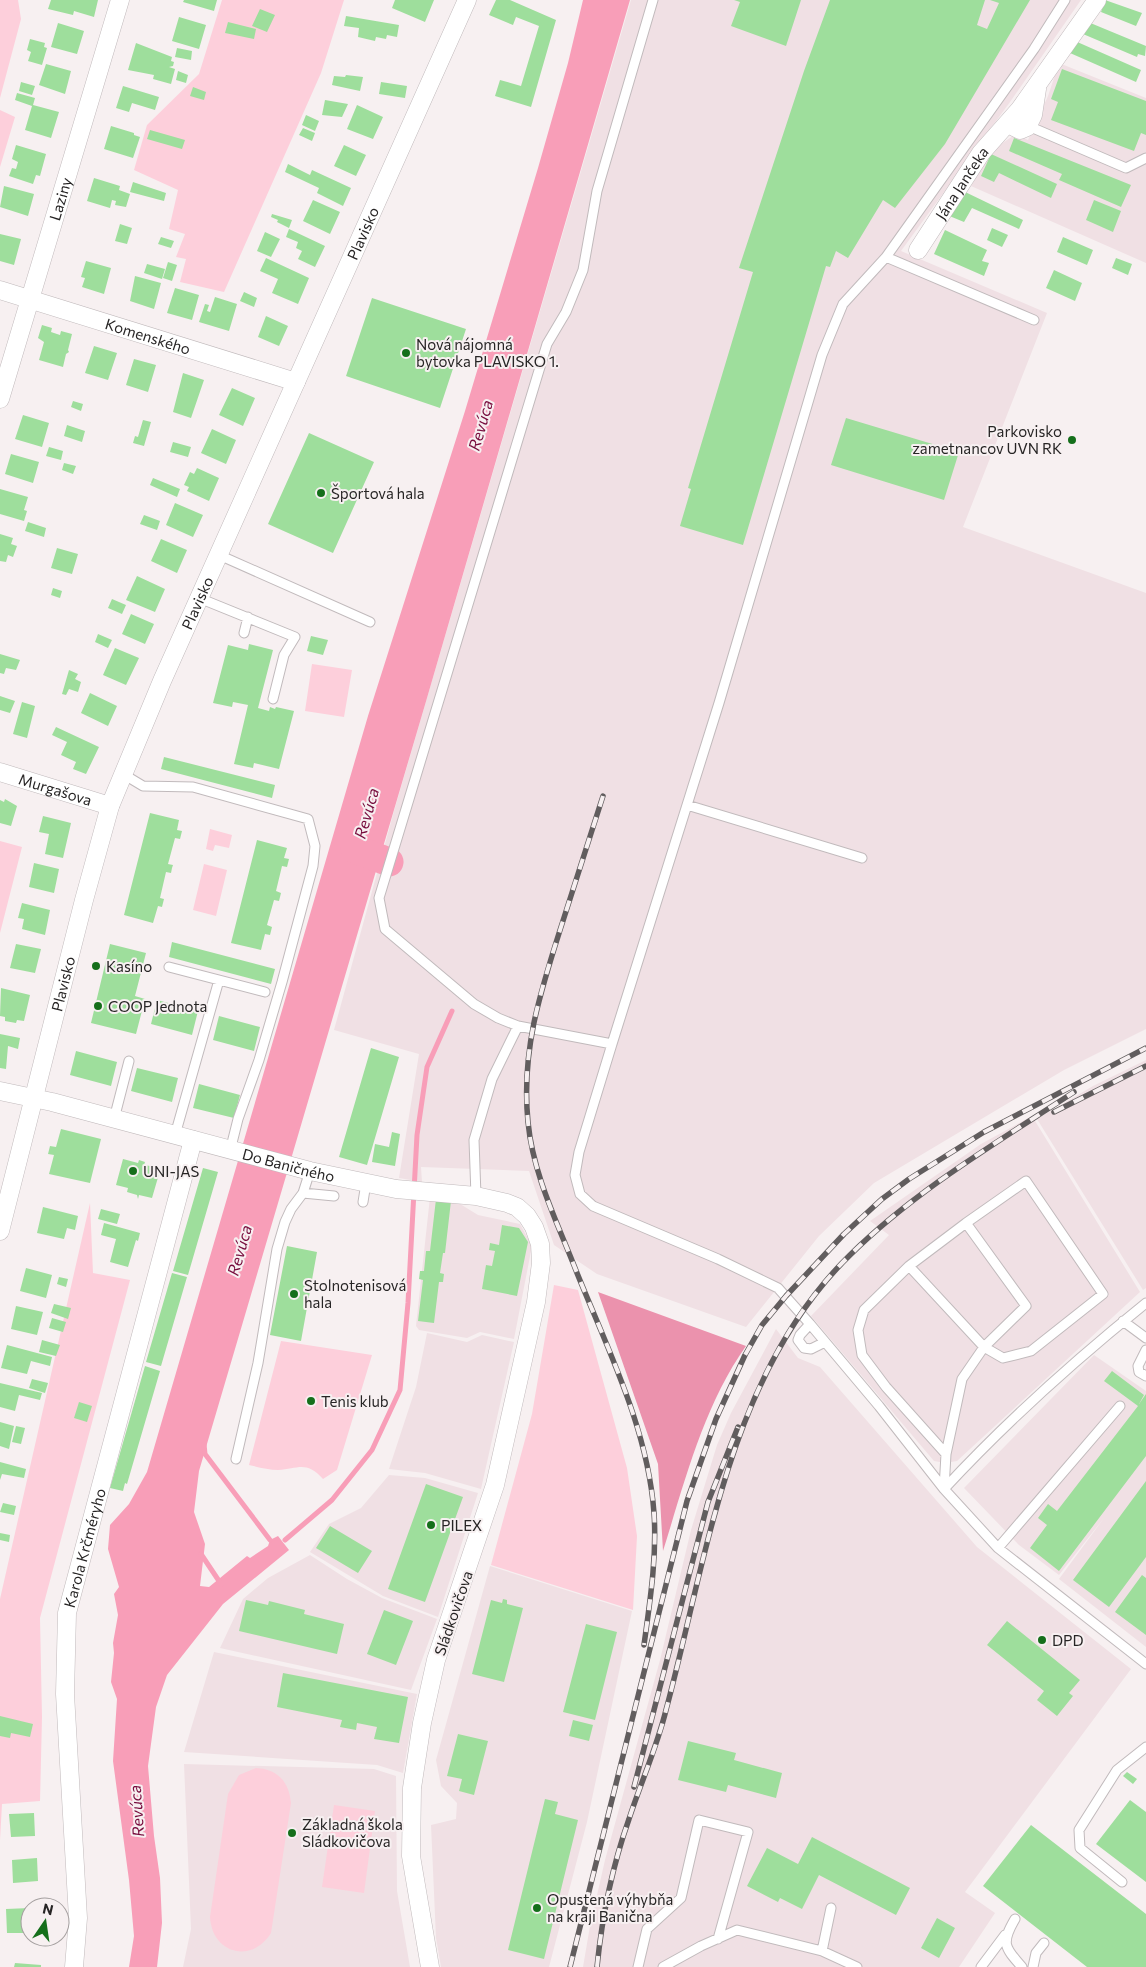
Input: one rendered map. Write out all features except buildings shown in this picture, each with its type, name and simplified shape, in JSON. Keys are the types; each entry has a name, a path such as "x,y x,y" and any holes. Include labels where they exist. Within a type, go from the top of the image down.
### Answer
{"street":[{"name":"Laziny","path":"0,399 120,0"},
{"name":"Plavisko","path":"0,1231 110,806 218,554 468,0"},
{"name":"Jána Jančeka","path":"918,250 982,153 1012,120 1097,0"},
{"name":"Jána Jančeka","path":"1033,115 1038,83"},
{"path":"1012,120 1014,127 1020,130 1027,127 1033,115"},
{"name":"Komenského","path":"0,290 296,382"},
{"name":"Murgašova","path":"0,772 110,806"},
{"name":"Do Baničného","path":"0,1091 302,1169 396,1189 476,1196 506,1203 517,1208 527,1216 540,1244 541,1263"},
{"name":"Karola Krčméryho","path":"74,1967 78,1918 65,1694 67,1613 193,1140"},
{"name":"Sládkovičova","path":"430,1967 411,1856 412,1788 422,1723 436,1660 495,1485 536,1302 541,1263"}],"lane":[{"path":"612,1044 518,1026 498,1018 474,1004 385,929 379,898 547,344 558,322 566,312 583,270 597,191 653,0"},
{"path":"1065,0 1034,49 886,257 843,304 822,355 687,805 579,1152 575,1175 580,1194 593,1206 718,1258 778,1288 879,1406 944,1489 998,1548 1146,1664"},
{"path":"1033,115 1033,128 1126,168 1146,158"},
{"path":"886,257 1034,320"},
{"path":"218,554 370,622"},
{"path":"199,598 295,637 284,655 273,699"},
{"path":"244,633 248,617"},
{"path":"123,774 143,786 194,787 308,819 315,846 313,866 280,991 259,1060 238,1119 233,1151"},
{"path":"687,805 862,858"},
{"path":"169,967 265,992"},
{"path":"175,1135 219,980"},
{"path":"476,1196 474,1140 492,1079 518,1026"},
{"path":"114,1119 129,1061"},
{"path":"236,1459 258,1363 277,1249 291,1209 303,1193 302,1169"},
{"path":"909,1266 984,1347 1003,1358 1031,1351 1103,1294 1026,1181 909,1266 864,1310 858,1330 862,1354 886,1387 946,1454"},
{"path":"363,1202 366,1183"},
{"path":"303,1193 334,1196"},
{"path":"944,1489 946,1454 962,1379 984,1347 1026,1306 966,1223"},
{"path":"944,1489 992,1437 1077,1359 1146,1302"},
{"path":"1123,1321 1146,1338"},
{"path":"810,1324 800,1335 799,1344 811,1349 825,1342"},
{"path":"1146,1350 1138,1366 1139,1372 1146,1376"},
{"path":"998,1548 1120,1406"},
{"path":"1122,1882 1080,1848 1079,1830 1117,1770 1146,1747"},
{"path":"638,1967 647,1929 681,1898 699,1820 748,1832 718,1938"},
{"path":"822,1951 831,1908"},
{"path":"981,1967 1005,1936 1015,1919"},
{"path":"664,1967 737,1930 822,1951 857,1967"},
{"path":"1005,1936 1006,1949 1022,1967"},
{"path":"1033,1967 1036,1953 1044,1943"}],"shaded area":[{"path":"0,0 18,0 21,19 0,98"},
{"path":"222,0 344,0 321,73 224,292 180,282 186,259 176,257 185,234 169,229 178,190 134,170 147,125 199,74"},
{"path":"631,0 1081,0 1010,102 901,251 1047,313 963,527 1146,593 1146,1029 1064,1070 874,1183 819,1236 746,1327 597,1274 554,1245 529,1171 421,1167 422,1182 399,1178 419,1054 334,1030 394,811"},
{"path":"1059,63 1146,98 1146,263 971,186 992,150 1016,134 1028,140 1048,96"},
{"path":"0,110 15,117 0,167"},
{"path":"312,664 352,670 344,717 305,711"},
{"path":"210,829 232,835 229,848 215,845 213,851 206,849"},
{"path":"0,841 22,847 0,933"},
{"path":"204,864 227,870 216,916 193,910"},
{"path":"1146,1060 1146,1288 1143,1290 1037,1119 1093,1086"},
{"path":"1032,1116 1140,1292 957,1461 945,1463 934,1461 811,1316 889,1235 870,1221 981,1144"},
{"path":"430,1197 452,1199 478,1215 520,1224 532,1246 514,1339 480,1332 467,1338 419,1330 416,1326"},
{"path":"90,1203 93,1273 130,1280 40,1618 42,1717 40,1801 2,1804 0,1840 0,1599"},
{"path":"554,1285 578,1290 627,1468 637,1536 633,1610 491,1565 532,1414"},
{"path":"598,1292 746,1346 731,1369 707,1419 688,1471 663,1551 658,1464"},
{"path":"776,1329 798,1358 820,1367 977,1547 1131,1669 965,1892 995,1913 959,1967 583,1967 605,1860 660,1660 691,1530 717,1445 731,1413"},
{"path":"427,1333 467,1342 482,1335 514,1342 481,1489 425,1473 389,1469 416,1387"},
{"name":"Tenis klub","path":"281,1341 372,1355 337,1470 323,1479 312,1469 302,1467 275,1470 249,1465"},
{"path":"1094,1355 1146,1391 1146,1647 1059,1579 1104,1518 1059,1575 1019,1545 964,1488"},
{"name":"PILEX","path":"389,1475 425,1478 478,1493 438,1617 383,1596 310,1552 329,1524 361,1508"},
{"path":"310,1555 347,1579 382,1598 437,1619 411,1690 220,1648 243,1599 268,1578"},
{"path":"490,1566 632,1611 587,1822 549,1967 441,1967 436,1938 431,1825 456,1819 457,1803 441,1786 436,1760"},
{"path":"214,1652 417,1694 403,1773 377,1765 184,1752"},
{"name":"Základná škola Sládkovičova","path":"184,1764 374,1769 396,1776 397,1891 410,1967 183,1967 191,1929"},
{"path":"256,1768 270,1771 281,1778 288,1789 291,1803 271,1933 263,1943 254,1949 244,1951 234,1950 225,1946 218,1939 212,1930 210,1917 228,1794 239,1775"},
{"path":"334,1805 375,1811 364,1893 322,1887"}],"water":[{"path":"583,0 630,0 199,1471 194,1512 205,1544 200,1586 209,1587 247,1556 250,1558 268,1546 270,1540 278,1536 289,1550 223,1604 167,1675 156,1707 148,1766 160,1878 162,1923 157,1967 129,1967 134,1936 129,1880 113,1761 117,1699 111,1682 114,1653 113,1643 118,1615 114,1594 119,1587 108,1549 110,1525 129,1504 147,1472 368,716 465,411 538,168 568,63"}],"waterway":[{"name":"Revúca","path":"355,849 389,862"},
{"name":"Revúca","path":"285,1540 332,1500 372,1450 400,1390 408,1303 417,1135 427,1067 452,1011"},
{"path":"204,1444 205,1454 270,1540"},
{"path":"201,1554 221,1584"}],"railway":[{"path":"603,796 539,999 527,1071 528,1122 535,1161 554,1218 625,1390 644,1451 650,1482 655,1530 652,1579 644,1645"},
{"path":"570,1967 687,1501 716,1419 745,1355 762,1325 786,1296 844,1234 882,1199 909,1179 984,1132 1146,1048"},
{"path":"1054,1112 1146,1066"},
{"path":"597,1967 605,1911 613,1874 623,1837 662,1724 728,1468 750,1410 776,1354 809,1302 850,1255 875,1231 957,1168 1074,1092"},
{"path":"634,1787 708,1502 738,1427"}],"place":[{"name":"Nová nájomná bytovka PLAVISKO 1.","path":"406,353"},
{"name":"Parkovisko zametnancov UVN RK","path":"1072,440"},
{"name":"Športová hala","path":"321,493"},
{"name":"Kasíno","path":"96,966"},
{"name":"COOP Jednota","path":"98,1006"},
{"name":"UNI-JAS","path":"133,1171"},
{"name":"Stolnotenisová hala","path":"294,1294"},
{"name":"Tenis klub","path":"311,1401"},
{"name":"PILEX","path":"431,1525"},
{"name":"DPD","path":"1042,1640"},
{"name":"Základná škola Sládkovičova","path":"292,1833"},
{"name":"Opustená výhybňa na kraji Banična","path":"537,1908"}]}
